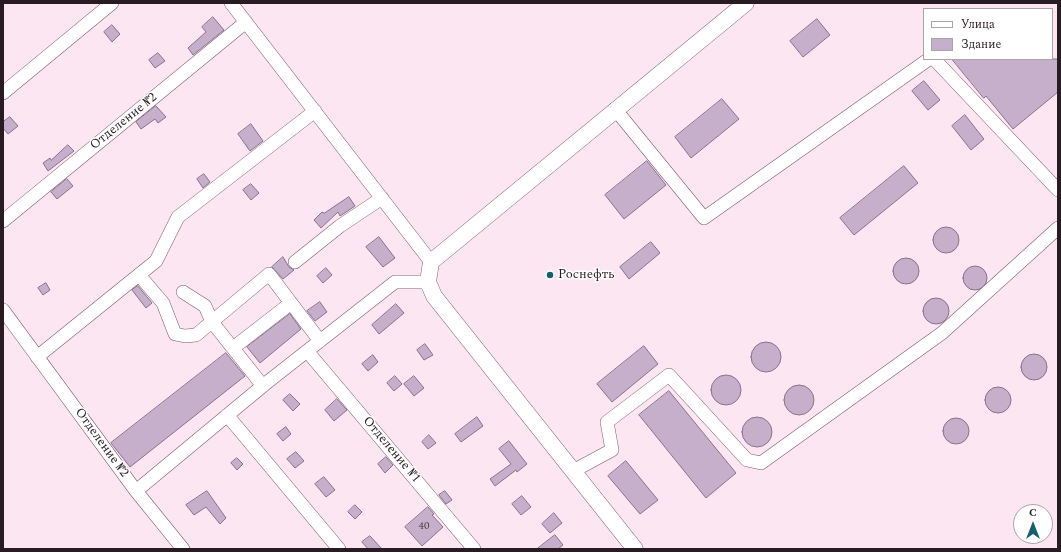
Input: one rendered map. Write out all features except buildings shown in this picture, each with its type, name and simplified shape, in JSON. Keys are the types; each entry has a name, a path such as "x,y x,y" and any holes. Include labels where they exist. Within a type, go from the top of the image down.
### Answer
{"main road":[{"path":"635,549 434,296 428,282 431,262 615,109 746,3"}],"street":[{"path":"3,93 112,3"},
{"path":"231,3 431,262"},
{"name":"Отделение №2","path":"3,221 246,22"},
{"path":"615,109 704,218 928,60"},
{"path":"935,60 1058,190"},
{"path":"37,357 156,261 178,217 315,111"},
{"path":"295,262 340,226 382,198"},
{"path":"573,471 612,450 607,422 669,375 747,460 761,463 942,333 1058,228"},
{"path":"139,275 163,303 175,334 185,336 196,335 269,274 320,341"},
{"path":"183,549 136,491 227,415 395,282 428,282"},
{"path":"183,292 193,296 205,306 212,322 263,386"},
{"path":"233,348 291,303"},
{"name":"Отделение №2","path":"3,310 136,491"},
{"name":"Отделение №1","path":"307,351 474,549"},
{"path":"227,415 339,549"}],"place":[{"name":"Роснефть","path":"550,275"}]}
